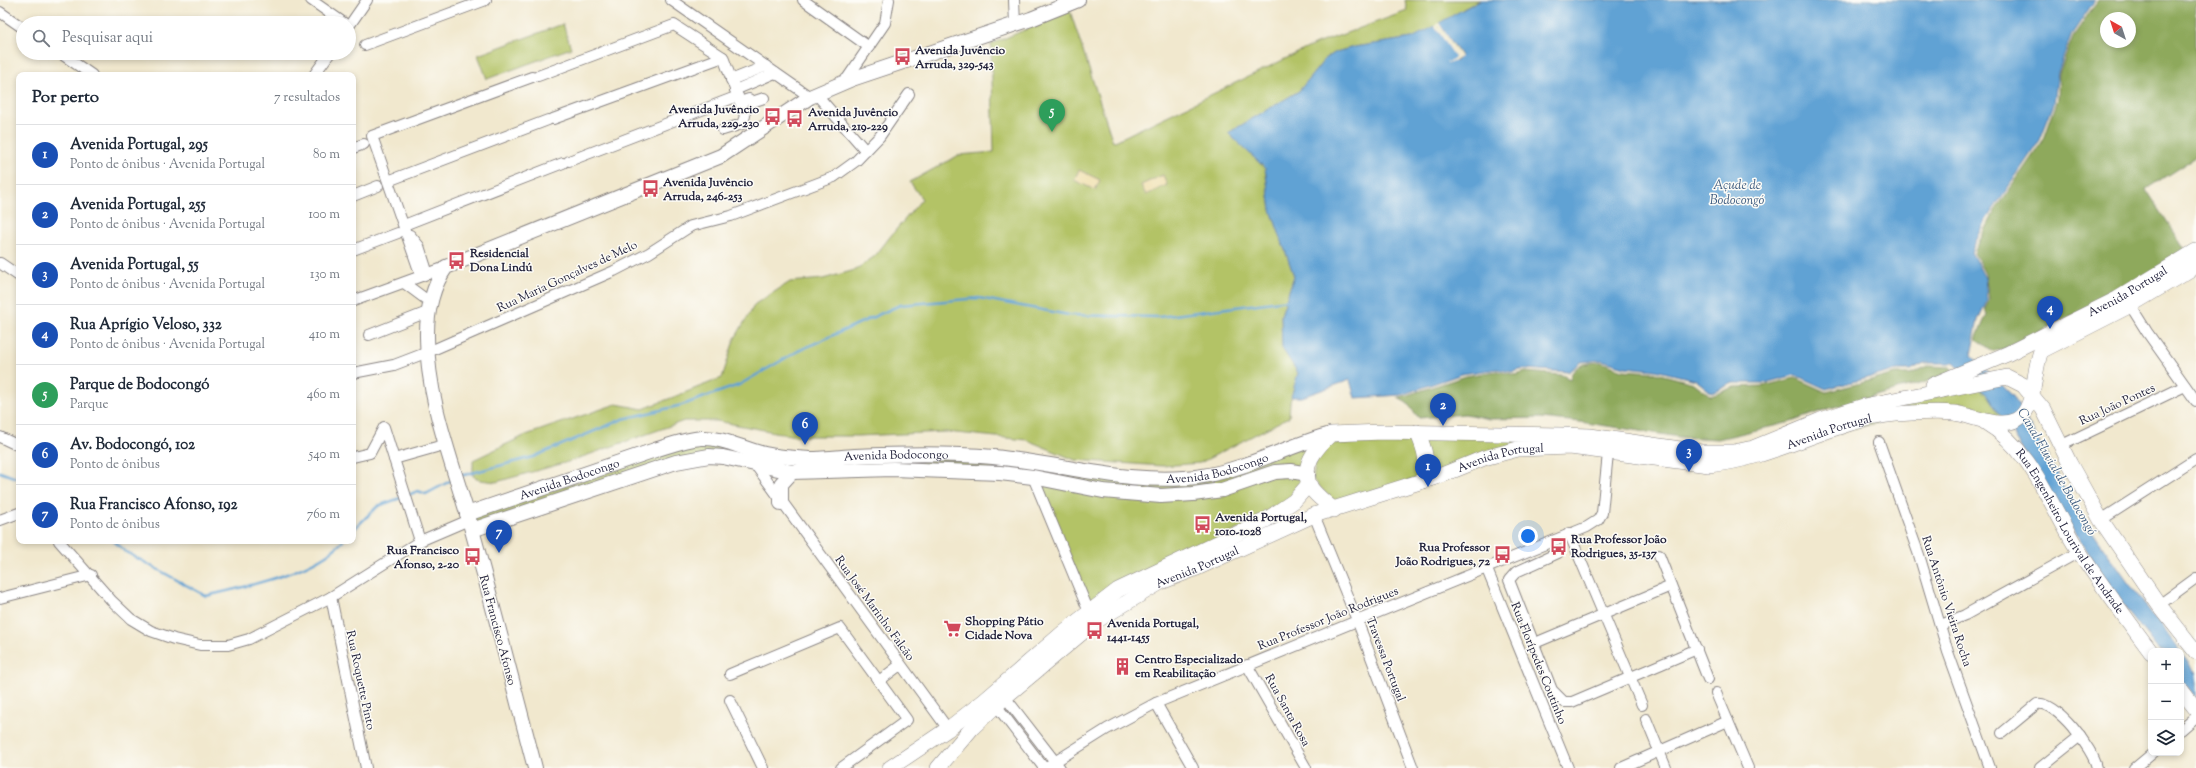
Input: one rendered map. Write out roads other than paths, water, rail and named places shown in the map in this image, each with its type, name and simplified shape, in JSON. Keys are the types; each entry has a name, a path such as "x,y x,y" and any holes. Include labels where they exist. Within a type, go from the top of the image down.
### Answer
{"main road":[{"name":"Avenida Portugal","path":"938,768 972,728 1000,701 1096,621 1142,592 1314,515 1423,481 1484,458 1518,449 1570,447 1709,465 1732,463 1758,457 1813,436 1882,416 1932,411 1955,413 2002,422 2018,420 2028,395 2036,362 2041,351 2127,300 2196,251"},
{"name":"Avenida Portugal","path":"1965,379 2007,354 2127,300 2196,266"},
{"name":"Avenida Portugal","path":"1331,434 1417,432 1562,434 1590,436 1701,452 1728,452 1753,448 1821,420 1965,379 2008,376 2028,395"},
{"path":"2028,395 2043,408 2060,446 2101,520 2159,605 2196,652"},
{"name":"Rua Engenheiro Lourival de Andrade","path":"1981,419 2003,433 2027,460 2062,525 2079,552 2148,648"},
{"path":"1417,432 1425,448 1426,456 1423,481"},
{"path":"1331,434 1312,454 1308,479 1318,496 1334,510"},
{"name":"Avenida Portugal","path":"890,768 948,729 984,701 1089,612 1131,582 1266,520 1294,501 1308,479"},
{"path":"2184,694 2196,710"}],"street":[{"path":"311,0 334,16"},
{"path":"356,16 367,0"},
{"path":"365,45 486,0"},
{"path":"671,0 775,73 813,96 866,151"},
{"path":"803,0 869,47"},
{"path":"844,83 885,23 889,0"},
{"path":"1014,0 1015,25"},
{"path":"356,300 446,267 721,156 813,96 844,83 1015,25 1078,0"},
{"path":"0,12 16,23"},
{"path":"424,275 403,230 372,136 674,24 723,57 745,120 742,124 723,130"},
{"path":"388,181 551,119 723,57"},
{"path":"70,60 88,72"},
{"path":"316,72 325,60"},
{"path":"736,92 766,66"},
{"path":"356,249 736,92 775,73"},
{"path":"736,92 752,102 764,98"},
{"name":"Rua Maria Gonçalves de Melo","path":"356,372 394,365 428,352 614,271 649,253 690,226 731,216 834,177 866,151 880,136 909,94"},
{"path":"356,147 364,144"},
{"path":"356,195 378,186"},
{"path":"0,263 16,274"},
{"name":"Rua Francisco Afonso","path":"446,267 437,281 427,332 430,376 535,768"},
{"path":"369,335 431,307 404,282"},
{"path":"2127,300 2196,401"},
{"name":"Rua João Pontes","path":"2060,446 2185,386"},
{"path":"356,456 370,453 384,427 420,541"},
{"name":"Avenida Bodocongo","path":"62,544 91,575 111,600 131,619 152,631 200,645 228,644 249,639 331,597 420,541 655,450 686,440 703,438 714,439 766,454 812,459 914,455 993,457 1138,477 1175,479 1203,476 1229,470 1303,442 1331,434"},
{"path":"0,437 16,445"},
{"name":"Rua Antônio Vieira Rocha","path":"1879,442 1919,555 1948,652 1990,768"},
{"path":"394,459 447,444"},
{"name":"Rua Professor João Rodrigues","path":"1045,768 1057,765 1156,703 1592,524 1598,520 1602,513 1608,453"},
{"name":"Avenida Bodocongo","path":"469,521 692,458 723,457 792,472 893,469 1000,473 1033,477 1103,491 1160,496 1222,490 1275,472 1291,471 1308,479"},
{"path":"2101,520 2196,459"},
{"name":"Rua José Marinho Falcão","path":"754,463 781,503 948,729"},
{"path":"781,503 781,484 792,472"},
{"path":"1033,477 1089,612"},
{"path":"0,520 16,514"},
{"name":"Travessa Portugal","path":"1314,515 1357,620 1413,768"},
{"path":"1569,533 1602,615 1642,705"},
{"path":"1941,625 1965,615 2079,552"},
{"path":"1558,554 1516,572 1509,580 1535,643 1552,690 1564,702 1572,702 1697,649"},
{"path":"1659,555 1708,679"},
{"name":"Rua Florípedes Coutinho","path":"1486,567 1568,768"},
{"path":"0,598 91,575"},
{"path":"2159,605 2196,578"},
{"path":"1535,643 1671,586"},
{"name":"Rua Roquette Pinto","path":"331,597 366,768"},
{"path":"730,674 840,628 907,720 841,768"},
{"path":"879,680 900,665"},
{"name":"Rua Santa Rosa","path":"1247,665 1306,768"},
{"path":"1716,693 1748,768"},
{"path":"730,700 763,768"},
{"path":"1000,701 1057,765"},
{"path":"1000,701 1045,768"},
{"path":"1156,703 1193,768"},
{"path":"2002,733 2032,707 2041,703 2056,711 2080,736 2092,753 2097,768"},
{"path":"2184,727 2196,717"},
{"path":"1646,719 1666,768"},
{"path":"1621,768 1728,721"},
{"path":"2040,768 2080,736"},
{"path":"2135,768 2149,756"}],"water":[{"name":"Açude de Bodocongó","path":"1480,0 2095,0 2072,34 2058,72 2054,104 2040,140 1986,220 1971,252 1985,278 1987,300 1978,320 1971,355 2013,396 2080,514 2127,581 2178,648 2157,648 2110,588 1988,396 1953,363 1924,363 1911,370 1897,370 1826,389 1795,375 1765,383 1733,383 1712,393 1696,380 1655,370 1625,367 1601,360 1581,362 1568,372 1525,369 1511,372 1497,369 1462,374 1401,395 1355,398 1350,380 1302,397 1291,397 1298,373 1282,348 1281,315 1294,276 1271,210 1265,168 1228,133 1299,91 1325,59 1336,52 1354,47 1412,38 1435,26 1456,57 1448,64 1454,60 1456,61 1461,56 1439,23"},
{"path":"2184,657 2196,673 2196,698 2184,683"}],"waterway":[{"path":"460,476 533,457 623,419 682,405 739,385 798,351 900,305 979,298 1069,315 1159,317 1288,300"},
{"path":"0,472 16,478"},
{"path":"408,495 418,491 426,494 452,480"},
{"path":"356,527 378,506 403,497"},
{"path":"117,544 126,552 206,596 260,583 298,570 315,562 339,544"}],"place":[{"name":"Avenida Juvêncio Arruda, 329-543","path":"902,57"},
{"name":"Avenida Juvêncio Arruda, 229-230","path":"772,116"},
{"name":"Avenida Juvêncio Arruda, 219-229","path":"795,119"},
{"name":"Parque de Bodocongó","path":"1052,132"},
{"name":"Avenida Juvêncio Arruda, 246-253","path":"650,189"},
{"name":"Residencial Dona Lindú","path":"457,260"},
{"name":"Rua Aprígio Veloso, 332","path":"2050,329"},
{"name":"Avenida Portugal, 255","path":"1443,426"},
{"name":"Av. Bodocongó, 102","path":"805,445"},
{"name":"Avenida Portugal, 55","path":"1689,472"},
{"name":"Avenida Portugal, 295","path":"1428,487"},
{"name":"Avenida Portugal, 1010-1028","path":"1202,524"},
{"name":"Rua Professor João Rodrigues, 35-137","path":"1558,546"},
{"name":"Rua Francisco Afonso, 192","path":"499,553"},
{"name":"Rua Professor João Rodrigues, 72","path":"1503,554"},
{"name":"Rua Francisco Afonso, 2-20","path":"472,557"},
{"name":"Shopping Pátio Cidade Nova","path":"952,628"},
{"name":"Avenida Portugal, 1441-1455","path":"1094,630"},
{"name":"Centro Especializado em Reabilitação","path":"1122,666"}],"water label":[{"name":"Canal Fluvial de Bodocongó","path":"2058,471"}]}
